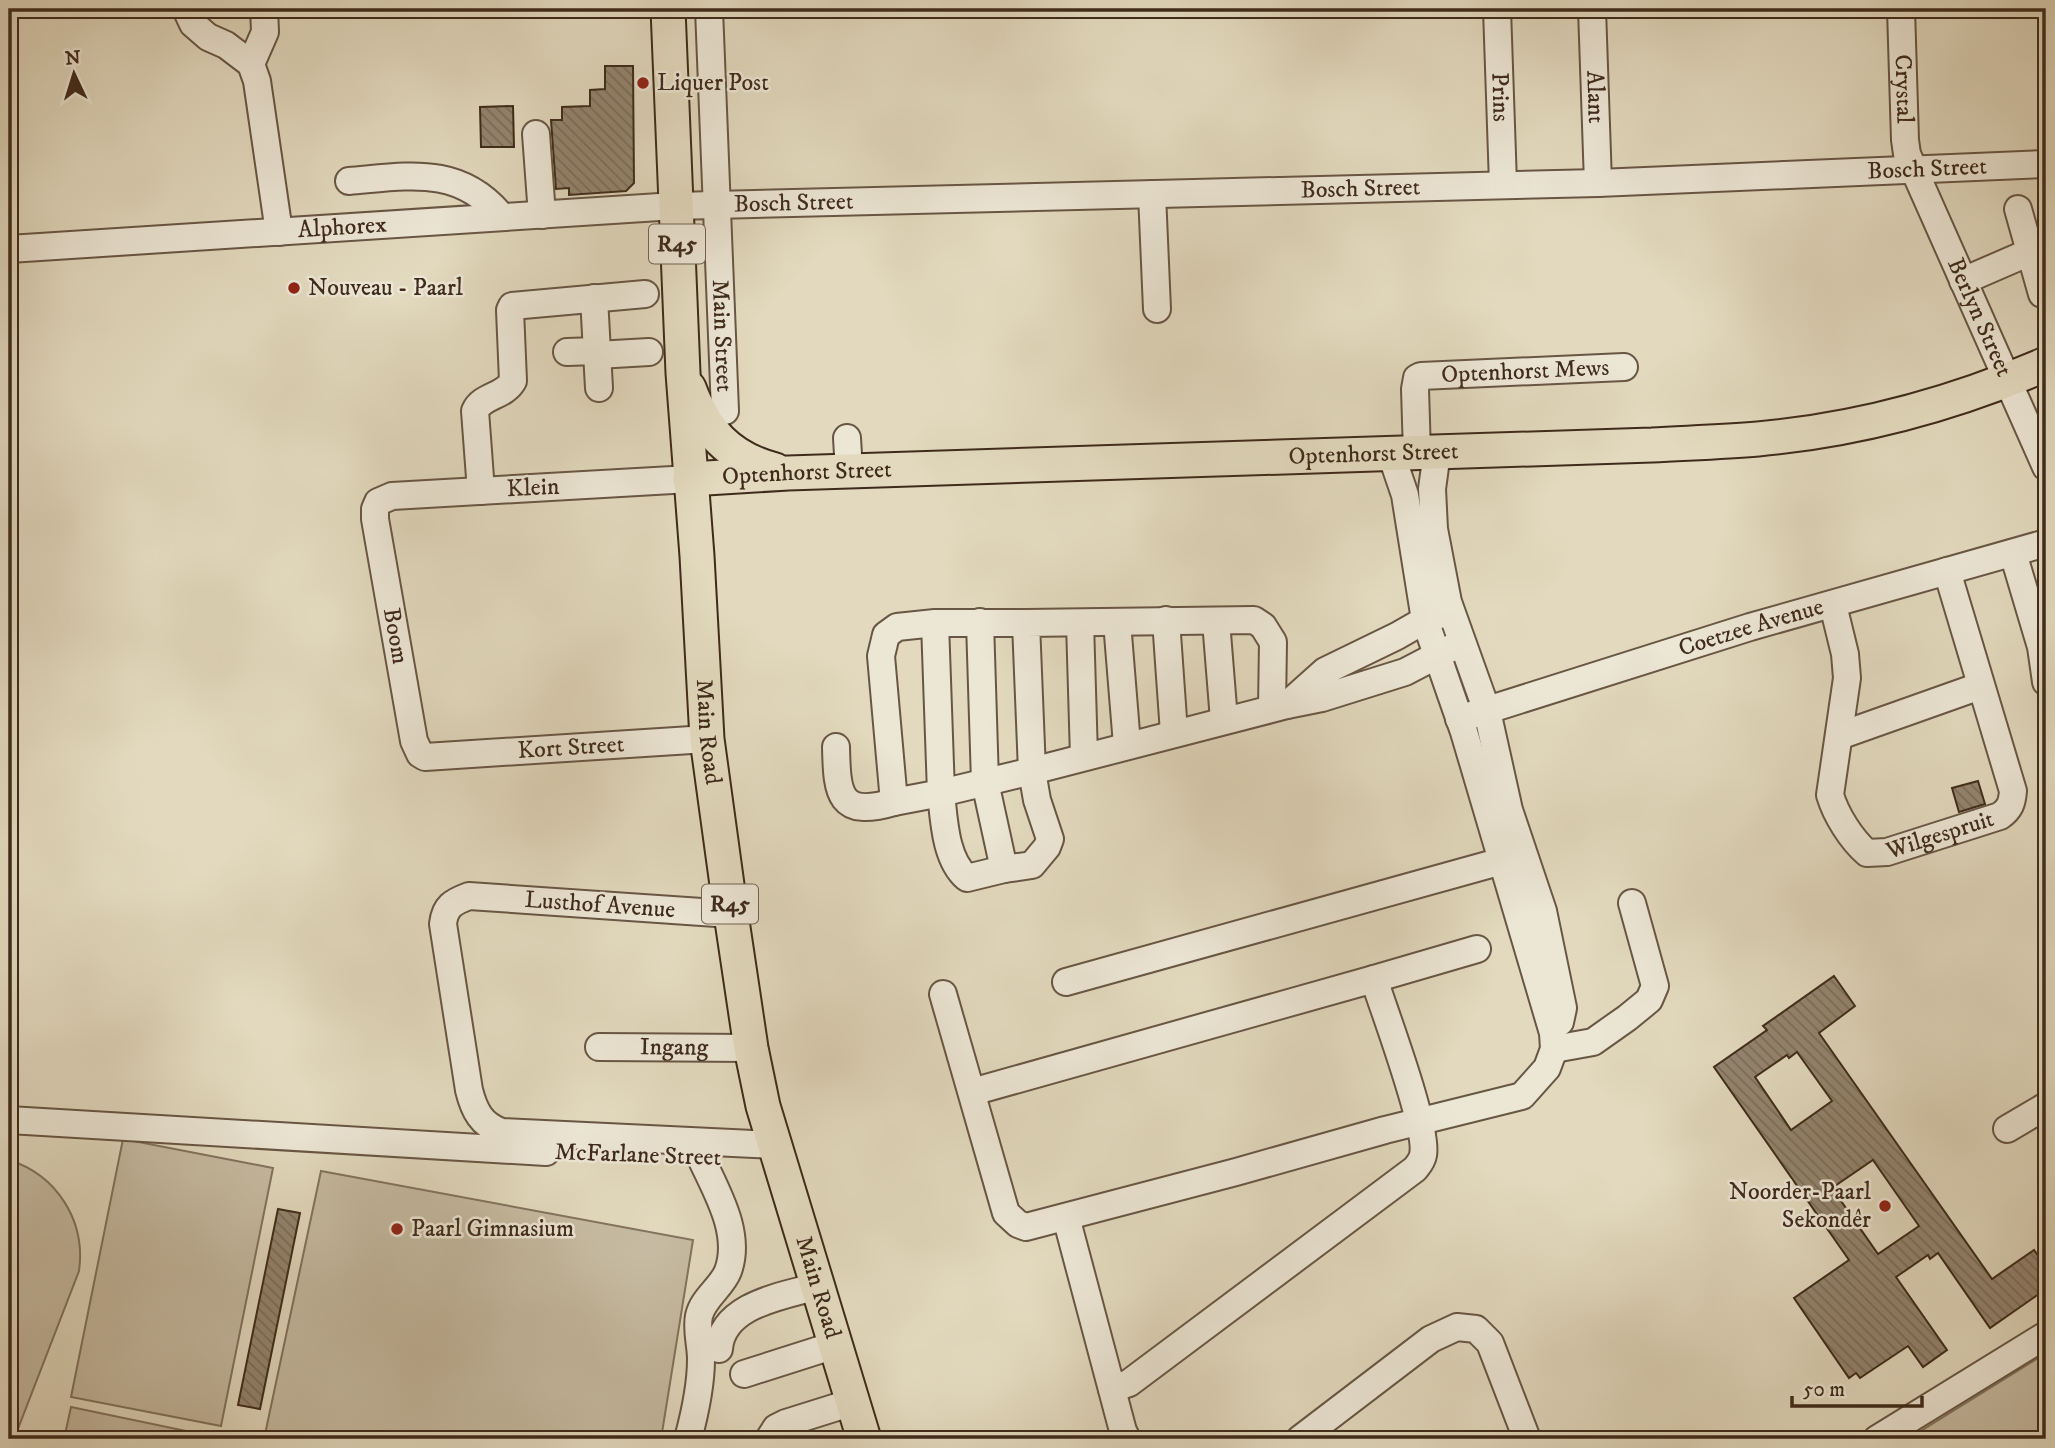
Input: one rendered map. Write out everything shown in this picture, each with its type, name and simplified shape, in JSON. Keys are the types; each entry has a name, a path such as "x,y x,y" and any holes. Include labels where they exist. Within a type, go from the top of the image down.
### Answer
{"main road":[{"name":"Main Road","path":"668,9 683,373 707,739 751,1048 776,1152 864,1439"},
{"name":"Optenhorst Street","path":"690,479 788,473 1652,446 1760,439 1925,408 2046,365"},
{"path":"683,373 697,411 718,439 753,462 788,473"}],"street":[{"path":"186,9 193,24 208,37 226,45 251,64 257,81 279,232"},
{"path":"251,64 265,32 264,9"},
{"name":"Main Street","path":"709,9 725,411"},
{"name":"Prins","path":"1497,9 1503,184"},
{"name":"Alant","path":"1592,9 1598,183"},
{"name":"Crystal","path":"1901,9 1905,140 1913,169"},
{"path":"536,134 542,215"},
{"name":"Bosch Street","path":"675,206 1598,183 2046,164"},
{"name":"Berlyn Street","path":"1913,169 2046,467"},
{"path":"349,181 439,177 461,183 491,204 502,217"},
{"path":"1152,194 1157,309"},
{"name":"Alphorex","path":"9,249 675,206"},
{"path":"2018,209 2042,295"},
{"path":"1962,281 2030,252"},
{"path":"481,491 475,411 478,404 508,388 513,381 512,306 645,294"},
{"path":"594,298 599,388"},
{"path":"567,352 649,352"},
{"name":"Optenhorst Mews","path":"1415,453 1415,389 1418,377 1624,367"},
{"path":"847,438 849,471"},
{"path":"943,994 1006,1213 1018,1224 1026,1227 1419,1121 1522,1096 1547,1068 1563,1008 1553,954 1543,911 1508,810 1487,710 1451,611 1434,529 1432,489 1415,453"},
{"path":"1415,453 1405,495 1425,620 1459,719 1554,1041"},
{"name":"Klein","path":"378,502 393,496 690,479"},
{"name":"Boom","path":"378,502 375,519 414,741 420,754 434,758"},
{"name":"Coetzee Avenue","path":"1459,719 1750,627 2046,543"},
{"path":"2013,553 2043,647 2046,682"},
{"name":"Wilgespruit","path":"1833,605 1847,678 1830,795 1859,846 1867,853 1887,852 2000,817 2011,806 2013,791 1947,571"},
{"path":"1280,706 1325,671 1425,620 1451,611"},
{"path":"1166,620 1174,733"},
{"path":"894,802 881,656 886,635 897,627 980,622 1254,620 1263,626 1273,642 1280,706"},
{"path":"1216,621 1224,720"},
{"path":"980,622 985,782 1004,869"},
{"path":"1117,622 1127,745"},
{"path":"935,623 941,793 947,835 954,859 961,873 967,878 1032,865 1050,839 1037,800 1032,771 1026,623"},
{"path":"1080,623 1083,757"},
{"path":"836,747 839,790 846,801 856,806 875,808 1032,771 1280,706 1322,698 1405,672 1437,654 1463,644"},
{"path":"1839,736 1980,686"},
{"name":"Kort Street","path":"434,758 707,739"},
{"path":"1066,982 1502,861"},
{"name":"Lusthof Avenue","path":"731,914 469,897 448,906 443,924 469,1090 473,1105 484,1122 494,1129 514,1133 776,1152"},
{"path":"1554,1041 1592,1041 1649,1000 1655,986 1632,903"},
{"path":"972,1092 1477,950"},
{"path":"1112,1389 1129,1383 1415,1169 1423,1154 1419,1121 1374,979"},
{"name":"Ingang","path":"599,1046 751,1048"},
{"path":"2007,1129 2046,1106"},
{"name":"McFarlane Street","path":"9,1120 498,1151 701,1158 776,1152"},
{"path":"688,1439 696,1409 700,1372 698,1319 701,1309 728,1271 731,1246 727,1216 701,1158"},
{"path":"1066,1217 1127,1439"},
{"path":"719,1349 723,1334 736,1316 768,1301 818,1286"},
{"path":"1300,1439 1430,1339 1457,1328 1476,1329 1490,1343 1527,1439"},
{"path":"1877,1439 2046,1335"},
{"path":"744,1374 835,1345"},
{"path":"769,1439 776,1428 786,1423 853,1402"}],"shaded area":[{"path":"123,1139 273,1168 221,1426 71,1397"},
{"path":"9,1160 41,1177 65,1202 73,1218 80,1252 79,1271 14,1439 9,1439"},
{"path":"321,1171 693,1240 661,1439 264,1439"},
{"path":"2046,1353 2046,1439 1908,1439"},
{"path":"71,1407 220,1438 220,1439 64,1439"}],"building":[{"path":"605,66 633,66 634,183 626,191 569,195 569,188 556,189 551,120 562,120 562,107 590,106 590,90 605,89"},
{"path":"513,106 514,147 481,147 480,107"},
{"path":"1978,781 1985,804 1959,812 1952,788"},
{"path":"1834,976 1855,1006 1819,1033 1992,1279 2034,1250 2046,1267 2046,1289 1990,1328 1938,1253 1930,1259 1928,1255 1896,1277 1947,1350 1923,1367 1908,1346 1860,1378 1856,1373 1849,1378 1794,1298 1849,1260 1714,1067 1767,1030 1763,1026","holes":["1797,1052 1832,1101 1791,1130 1755,1077 1787,1055 1789,1058","1873,1160 1919,1226 1878,1254 1832,1188"]},
{"path":"278,1209 300,1213 260,1409 238,1405"}],"place":[{"name":"Liquer Post","path":"643,83"},
{"name":"Nouveau - Paarl","path":"294,288"},
{"name":"Noorder-Paarl Sekondêr","path":"1885,1206"},
{"name":"Paarl Gimnasium","path":"397,1229"}]}
